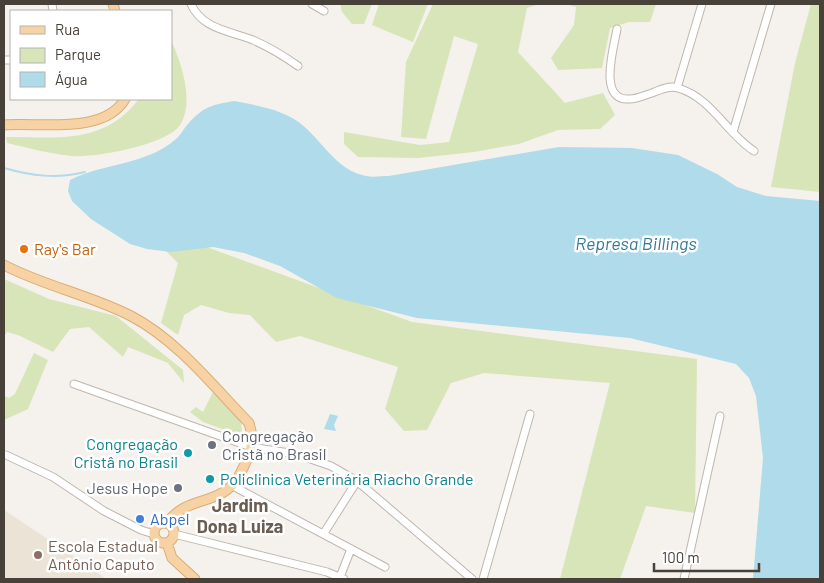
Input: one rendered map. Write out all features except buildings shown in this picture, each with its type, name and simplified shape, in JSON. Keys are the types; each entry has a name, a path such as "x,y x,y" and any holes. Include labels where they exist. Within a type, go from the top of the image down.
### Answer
{"main road":[{"path":"4,125 85,123 112,114 124,100"},
{"path":"4,265 44,283 124,313 149,327 188,360 249,422 253,435 251,448 241,474 226,491 181,510 167,524 158,525 154,534 159,542 172,540 174,534 172,528 167,524"},
{"path":"167,542 172,558 195,579"}],"street":[{"path":"190,4 195,13 208,24 254,40 298,66"},
{"path":"312,4 324,11"},
{"path":"677,88 702,4"},
{"path":"733,132 771,4"},
{"path":"617,28 609,81 615,96 630,100 668,88 677,88 704,103 744,145 754,151"},
{"path":"74,384 251,448 296,454 331,466 357,481 472,579"},
{"path":"484,579 530,414"},
{"path":"684,579 720,416"},
{"path":"6,455 53,477 104,511 141,530 154,534"},
{"path":"324,533 357,481"},
{"path":"232,485 385,567"},
{"path":"174,534 342,578 351,549"}],"shaded area":[{"name":"Escola Estadual Antônio Caputo","path":"4,510 97,572 106,579 4,579"}],"green space":[{"path":"340,4 372,4 364,24 352,24 342,12"},
{"path":"379,4 428,4 413,42 372,25"},
{"path":"433,4 540,4 527,8 518,52 565,103 603,93 615,115 600,129 558,130 519,144 474,152 418,158 358,157 344,144 344,132 420,145 449,142 478,44 454,36 426,139 401,137 406,62"},
{"path":"566,4 656,4 650,22 629,22 610,28 602,68 558,70 551,58 574,25 576,7"},
{"path":"811,4 820,4 820,192 771,187 795,63"},
{"path":"172,42 182,70 186,94 184,116 180,125 173,132 161,139 129,149 82,156 56,154 7,143 6,137 44,138 79,135 95,131 125,114 138,100 172,100"},
{"path":"182,238 412,322 697,359 695,513 646,506 620,579 560,579 610,383 484,373 451,383 427,430 404,431 385,409 398,367 300,336 276,342 250,315 229,313 201,305 184,315 178,335 161,323 178,263 165,250"},
{"path":"4,279 49,299 116,316 183,370 184,383 168,363 128,347 123,357 89,327 70,329 53,352 18,335 7,332 4,337"},
{"path":"34,353 48,360 28,409 4,420 4,396 9,398 15,394"},
{"path":"213,392 241,421 242,432 239,435 203,422 190,412 196,407 203,412"}],"water":[{"name":"Represa Billings","path":"234,101 272,110 294,119 303,125 342,165 351,171 365,176 389,176 559,147 632,148 678,155 717,174 737,187 766,196 820,201 820,579 753,579 763,458 756,396 749,378 736,364 630,338 417,318 337,298 280,266 244,253 213,247 171,252 147,249 130,244 91,219 72,201 68,191 70,180 83,174 152,154 176,139 194,118 204,110 214,105"},
{"path":"330,414 338,416 334,425 336,431 324,429"}],"waterway":[{"path":"4,168 44,176 85,172"}],"place":[{"name":"Ray's Bar","path":"24,249"},
{"name":"Congregação Cristã no Brasil","path":"212,445"},
{"name":"Congregação Cristâ no Brasil","path":"188,453"},
{"name":"Policlinica Veterinária Riacho Grande","path":"210,479"},
{"name":"Jesus Hope","path":"178,488"},
{"name":"Abpel","path":"140,519"},
{"name":"Escola Estadual Antônio Caputo","path":"38,555"}],"district":[{"name":"Jardim Dona Luiza","path":"240,516"}]}
